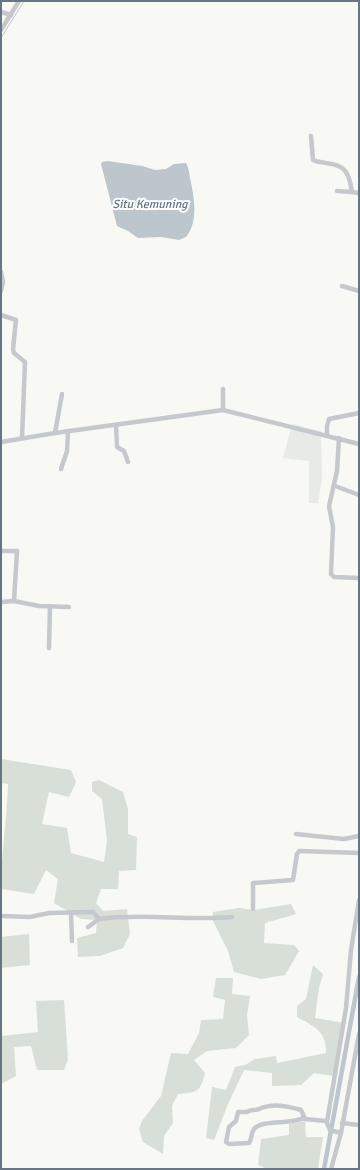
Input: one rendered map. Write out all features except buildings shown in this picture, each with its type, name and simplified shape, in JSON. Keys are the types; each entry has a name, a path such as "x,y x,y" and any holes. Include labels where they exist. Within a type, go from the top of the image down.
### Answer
{"street":[{"path":"1,30 19,1"},
{"path":"1,12 11,15"},
{"path":"311,136 314,160 337,164 342,167 349,177 352,192"},
{"path":"337,191 359,193"},
{"path":"1,272 3,282 1,291"},
{"path":"342,286 359,291"},
{"path":"1,315 16,320 13,349 14,354 25,362 22,438"},
{"path":"223,389 223,410"},
{"path":"55,432 62,394"},
{"path":"1,442 55,432 223,410 359,444"},
{"path":"327,435 329,419 359,413"},
{"path":"116,425 117,447 124,451 128,462"},
{"path":"61,469 67,451 68,431"},
{"path":"339,438 335,486 329,506 333,527 331,574 334,577 359,578"},
{"path":"335,486 359,495"},
{"path":"1,551 18,551 14,601"},
{"path":"1,602 14,601 39,606 69,606"},
{"path":"49,648 50,606"},
{"path":"296,834 344,839 359,836"},
{"path":"253,909 253,884 293,880 297,854 299,851 359,853"},
{"path":"339,1132 330,1130 327,1122 346,1008 351,950 359,900"},
{"path":"1,916 30,917 49,913 93,912 99,920"},
{"path":"71,913 72,940"},
{"path":"88,927 99,920 130,918 206,920 232,917"},
{"path":"331,1169 354,1066 359,1034"},
{"path":"354,1066 359,1068"},
{"path":"304,1118 301,1110 280,1105 262,1107 247,1112 238,1112 236,1121 229,1128 226,1142 229,1144 248,1143 254,1129 260,1125 304,1118 327,1122"},
{"path":"342,1123 359,1125"}],"shaded area":[{"path":"292,424 321,431 322,478 318,503 309,503 309,461 283,458"},
{"path":"1,759 71,770 76,782 69,797 49,792 42,824 67,828 71,853 104,862 107,841 102,799 92,791 92,782 99,780 123,792 128,809 128,834 137,837 136,870 119,871 118,889 101,889 96,903 103,911 127,909 130,934 123,948 100,956 78,957 77,938 96,933 97,920 81,919 54,903 58,879 46,870 34,894 1,889 8,784 1,783"},
{"path":"291,904 296,914 265,923 264,943 294,945 299,951 285,975 261,979 234,972 228,951 213,921 213,912 239,908 254,910"},
{"path":"29,934 30,965 1,968 1,937"},
{"path":"313,965 323,974 319,988 315,1018 345,1023 333,1076 314,1073 301,1085 272,1086 272,1073 244,1070 228,1104 214,1140 206,1138 212,1087 226,1090 235,1067 245,1065 255,1059 276,1056 277,1063 326,1053 324,1039 318,1030 297,1017 297,1006 306,999"},
{"path":"216,978 233,978 232,994 250,996 247,1015 249,1035 236,1048 207,1051 194,1060 205,1073 203,1080 199,1088 194,1092 178,1094 172,1106 173,1123 164,1136 163,1154 143,1142 139,1129 142,1121 161,1096 171,1053 188,1054 199,1033 201,1020 223,1019 225,1000 213,997"},
{"path":"64,1000 68,1059 64,1070 37,1070 31,1046 14,1047 16,1076 1,1084 1,1036 38,1032 36,1001"},
{"path":"305,1121 306,1137 323,1137 318,1169 267,1169 258,1165 261,1139 289,1135 289,1124"}],"water":[{"name":"Situ Kemuning","path":"108,161 142,166 155,170 166,169 174,164 186,163 192,185 194,216 193,224 186,237 179,240 161,237 138,238 117,226 101,164 102,162"}],"waterway":[{"path":"1,38 24,1"},
{"path":"324,1169 359,977"}]}
